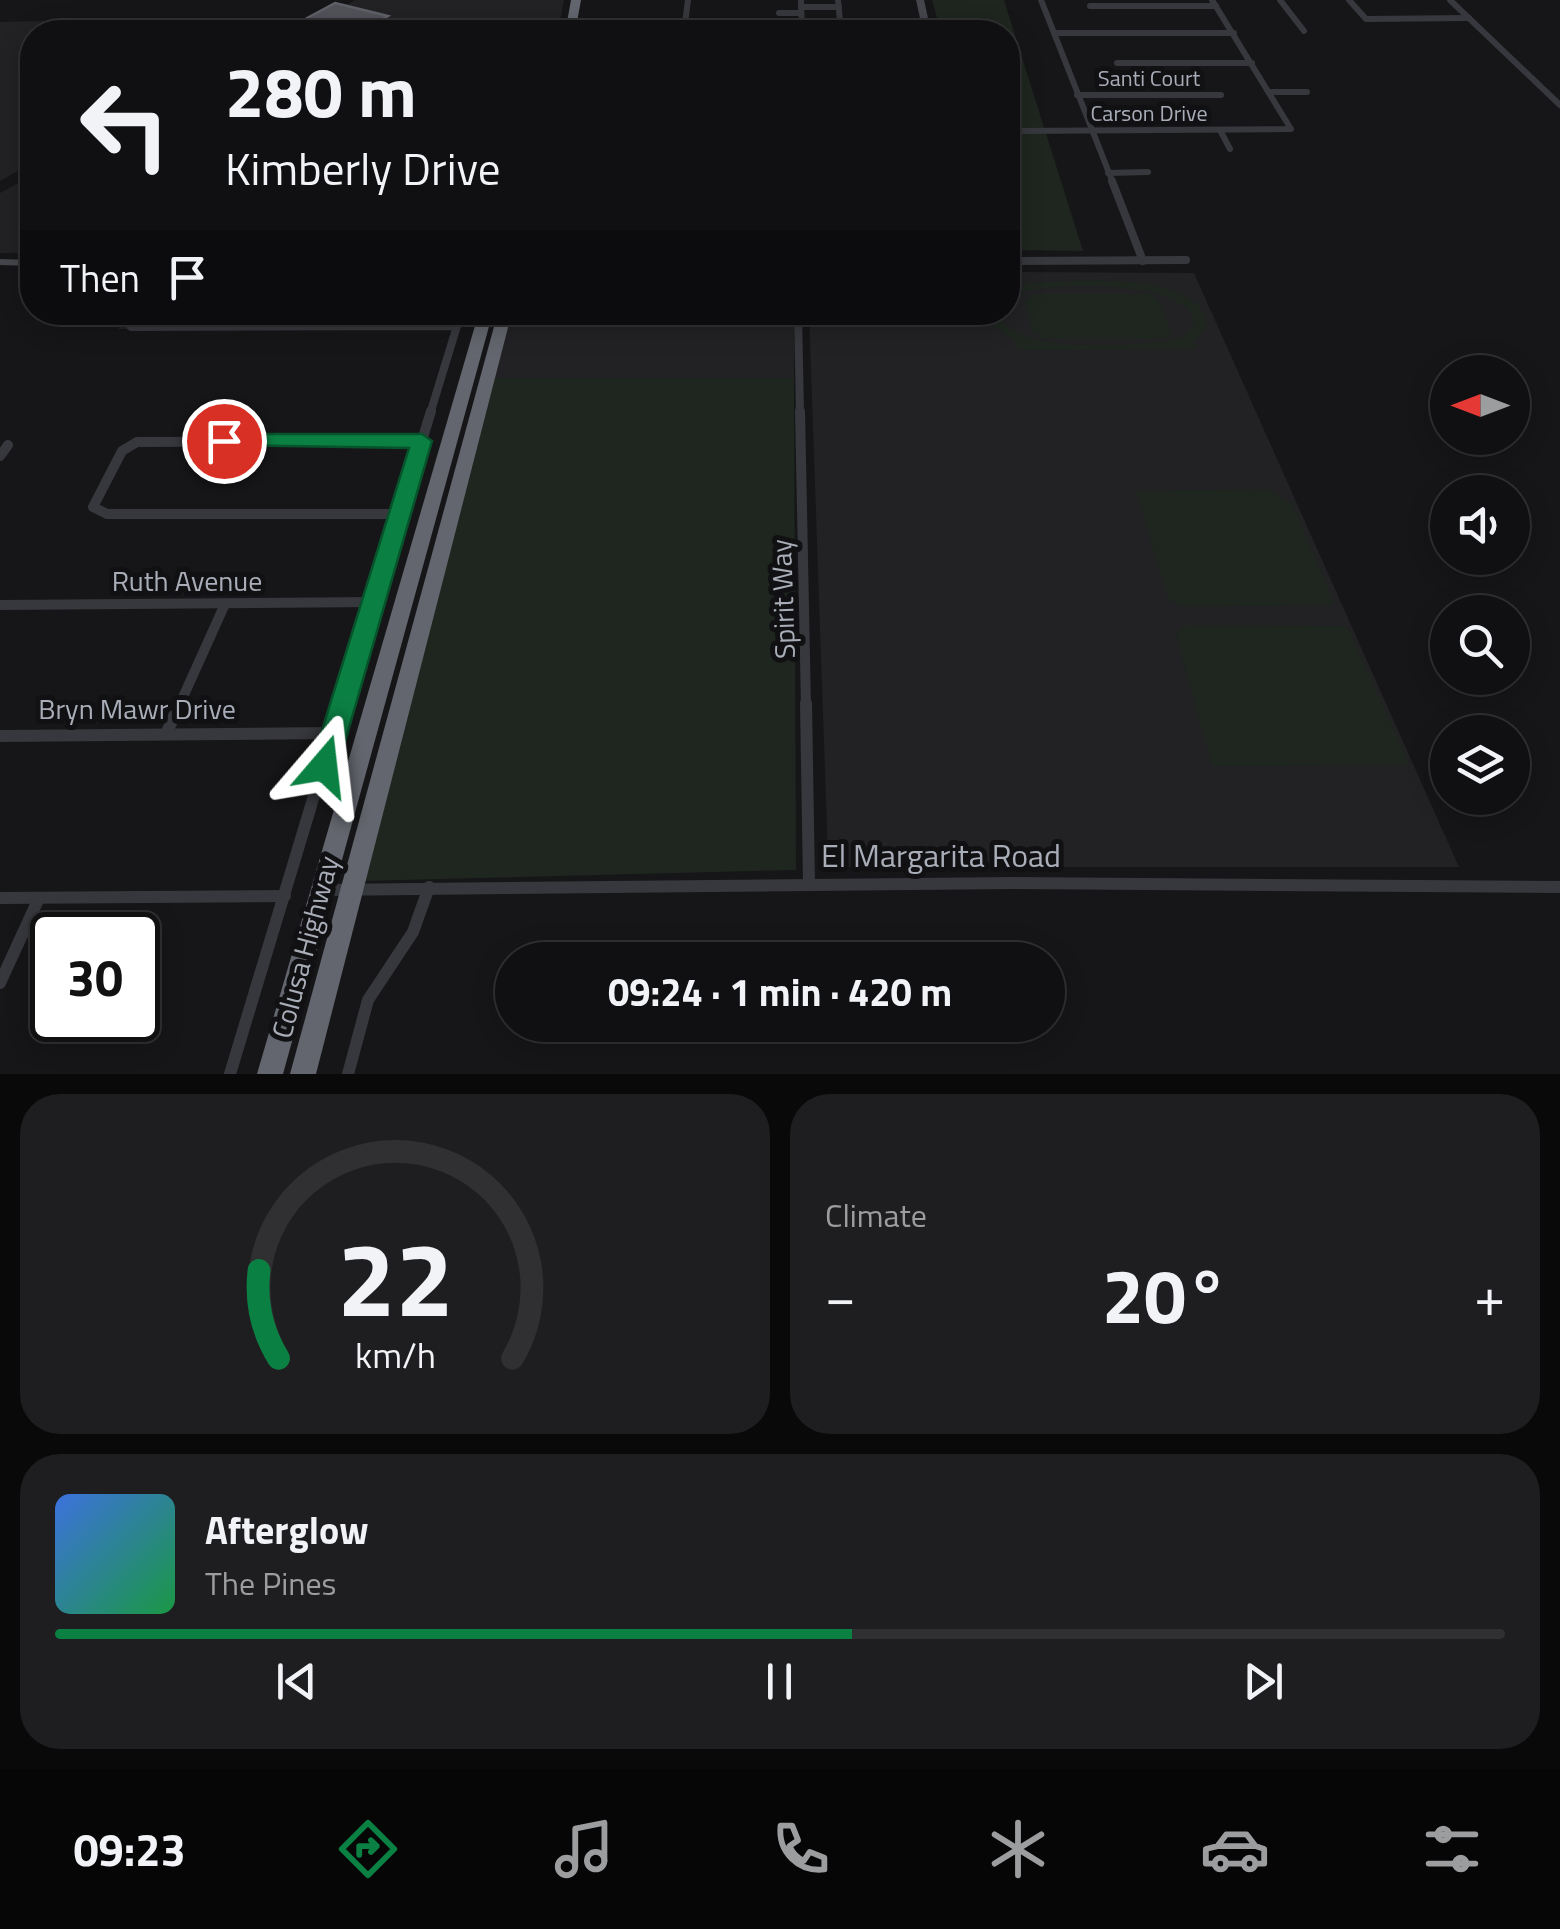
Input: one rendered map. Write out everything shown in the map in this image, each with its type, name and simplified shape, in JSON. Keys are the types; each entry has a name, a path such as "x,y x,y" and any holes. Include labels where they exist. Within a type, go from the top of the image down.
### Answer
{"highway":[{"name":"Colusa Highway","path":"270,1074 482,325"},
{"name":"Colusa Highway","path":"303,1074 501,325"}],"street":[{"path":"1041,0 1143,261"},
{"path":"1280,0 1304,31"},
{"path":"1349,0 1366,19 1470,18"},
{"path":"1450,0 1560,105"},
{"path":"1090,6 1214,3 1272,92 1308,92"},
{"path":"779,13 835,4"},
{"path":"1054,34 1234,33"},
{"path":"1118,63 1252,63"},
{"name":"Carson Drive","path":"1020,131 1291,128 1272,92"},
{"name":"Santi Court","path":"1078,95 1221,95"},
{"path":"1220,130 1230,148"},
{"path":"1108,173 1148,172"},
{"path":"1020,261 1186,260"},
{"path":"132,325 457,326 230,1074"},
{"name":"Spirit Way","path":"798,325 809,884"},
{"path":"399,514 107,514 93,507 122,451 137,442 422,441"},
{"path":"0,456 4,445"},
{"name":"Ruth Avenue","path":"0,605 374,602"},
{"path":"166,734 225,604"},
{"name":"Bryn Mawr Drive","path":"0,736 334,734"},
{"name":"El Margarita Road","path":"322,890 809,884 1560,887"},
{"path":"348,1074 372,992 407,946 429,887"},
{"path":"0,898 285,896"},
{"path":"0,983 39,898"}],"shaded area":[{"path":"355,0 564,0 560,20 318,20"},
{"path":"932,0 1004,0 1010,20 938,20"},
{"path":"0,22 20,22 20,170 0,181"},
{"path":"1020,51 1083,251 1020,250"},
{"path":"20,182 20,253 0,253 0,193"},
{"path":"1020,272 1194,273 1430,802 1430,815 1436,815 1459,867 848,867 828,857 809,325 1020,325"},
{"path":"1100,280 1158,286 1182,294 1199,307 1207,325 1194,342 1197,349 1018,350 1016,342 993,325 1007,325 1025,336 1047,342 1099,345 1164,342 1183,337 1194,323 1186,308 1167,297 1141,290 1078,286 1020,293 1020,285"},
{"path":"1029,294 1151,294 1158,299 1172,334 1167,334 1168,339 1040,339 1033,334 1024,299"},
{"path":"121,325 458,325 456,330 118,329"},
{"path":"508,325 794,325 794,378 495,378"},
{"path":"495,378 794,378 796,870 362,881"},
{"path":"1268,489 1292,503 1335,605 1181,607 1168,599 1136,491"},
{"path":"1184,625 1347,626 1410,765 1212,766 1176,635"}],"building":[{"path":"335,3 388,16 381,20 303,20"}],"route":[{"path":"224,441 422,441 324,766"}]}
